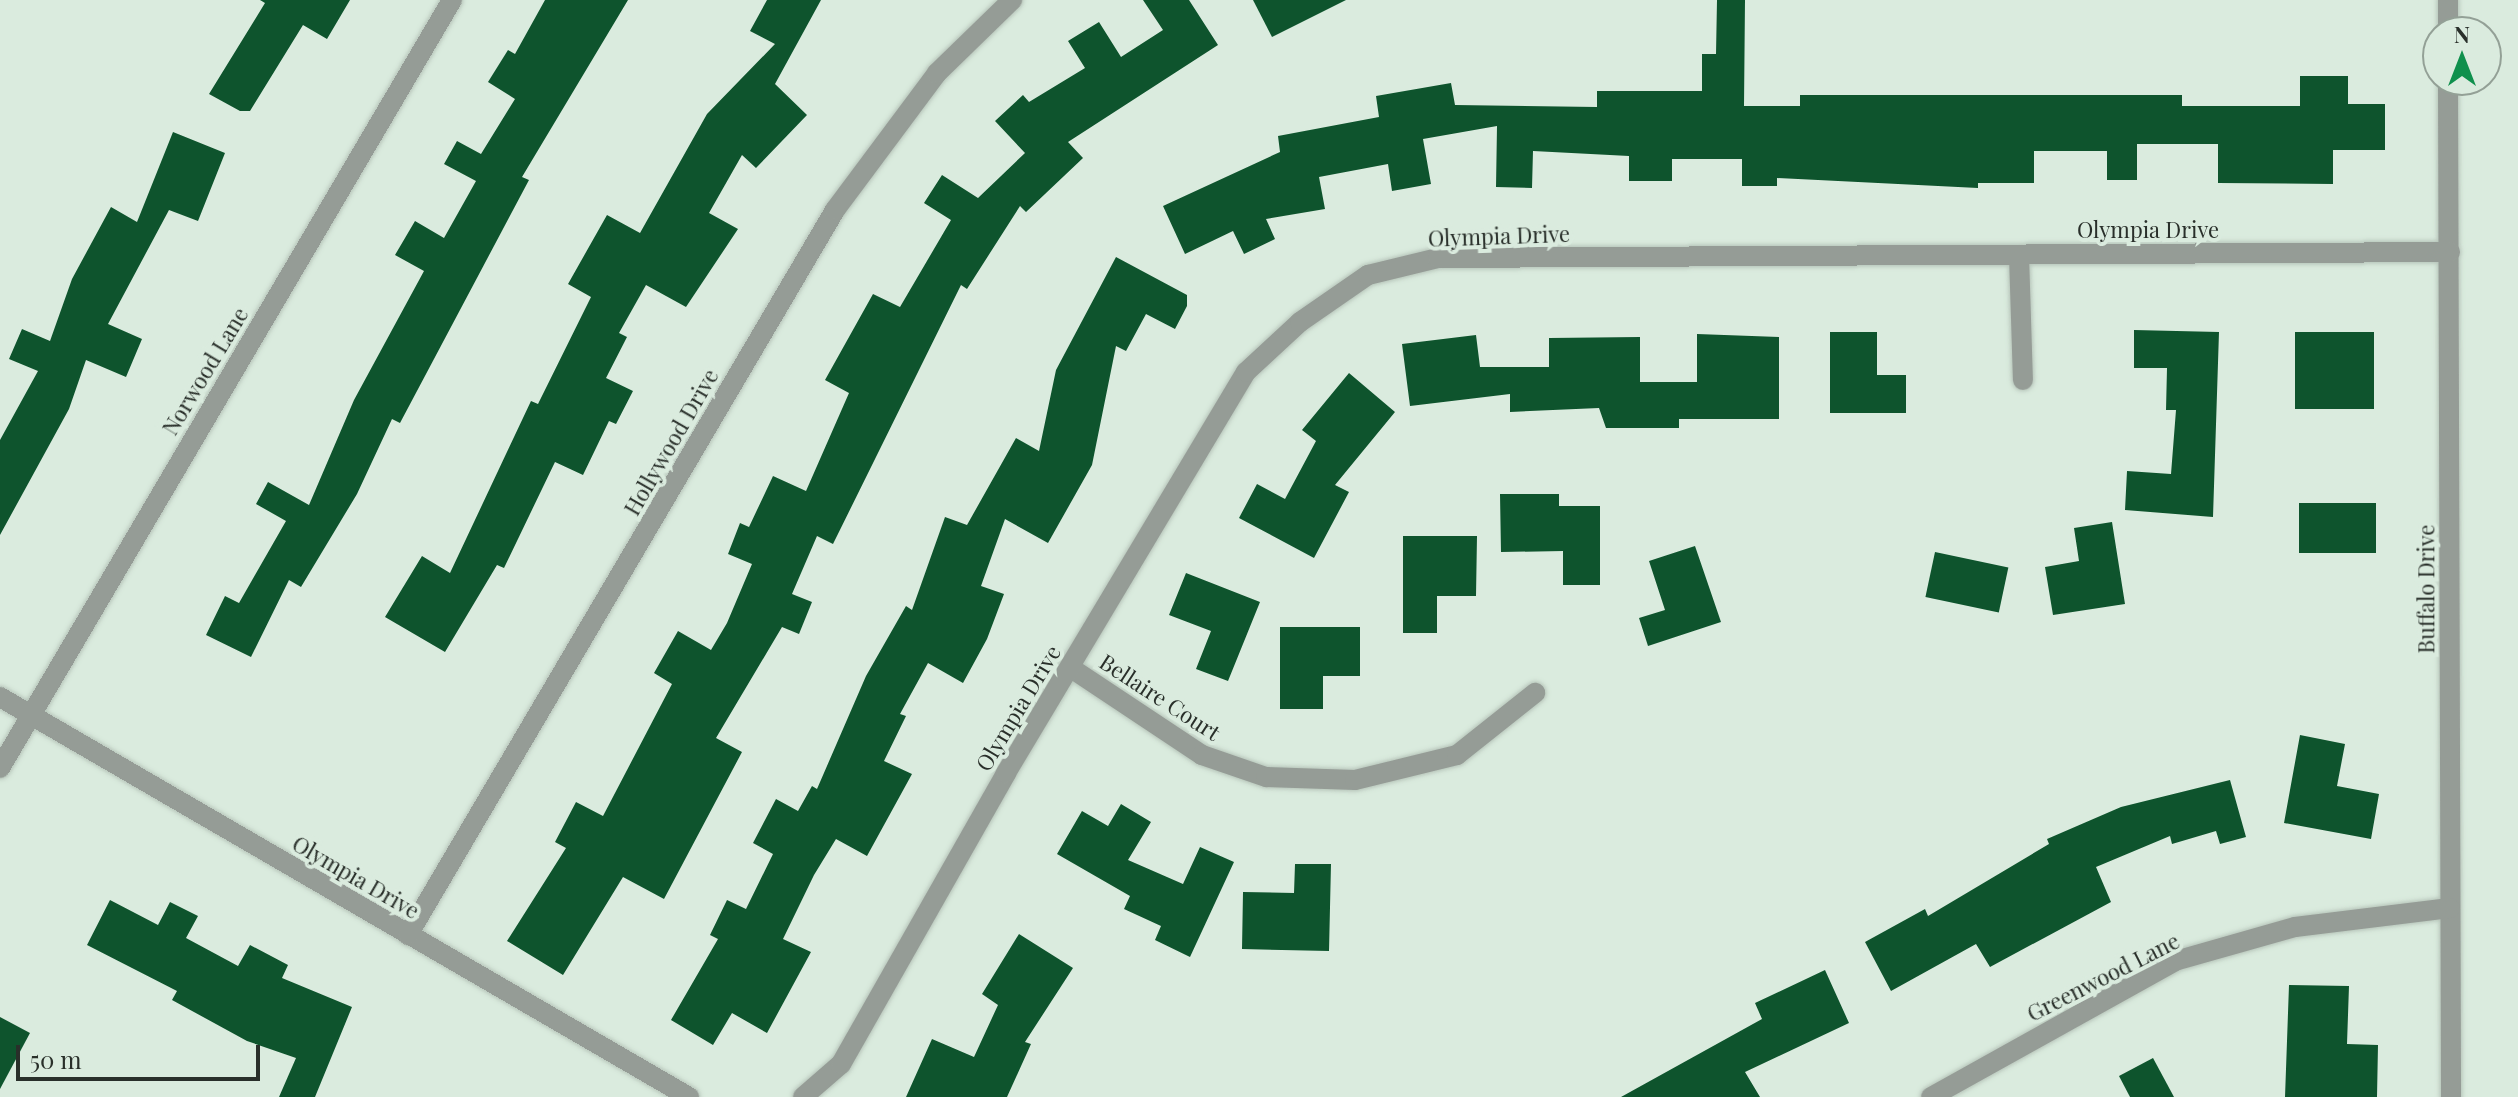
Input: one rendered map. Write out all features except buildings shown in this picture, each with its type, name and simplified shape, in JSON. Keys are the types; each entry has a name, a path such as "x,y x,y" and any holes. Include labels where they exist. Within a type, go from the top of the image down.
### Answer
{"street":[{"name":"Norwood Lane","path":"0,768 452,0"},
{"name":"Hollywood Drive","path":"408,935 835,210 937,73 1012,0"},
{"name":"Buffalo Drive","path":"2448,96 2451,1097"},
{"name":"Olympia Drive","path":"803,1097 841,1064 1246,372 1300,322 1368,275 1438,258 2450,252"},
{"path":"2019,255 2023,380"},
{"name":"Bellaire Court","path":"1071,668 1202,755 1266,777 1355,780 1457,755 1535,693"},
{"name":"Olympia Drive","path":"0,697 689,1097"},
{"name":"Greenwood Lane","path":"1931,1097 2175,961 2295,927 2450,908"}]}
